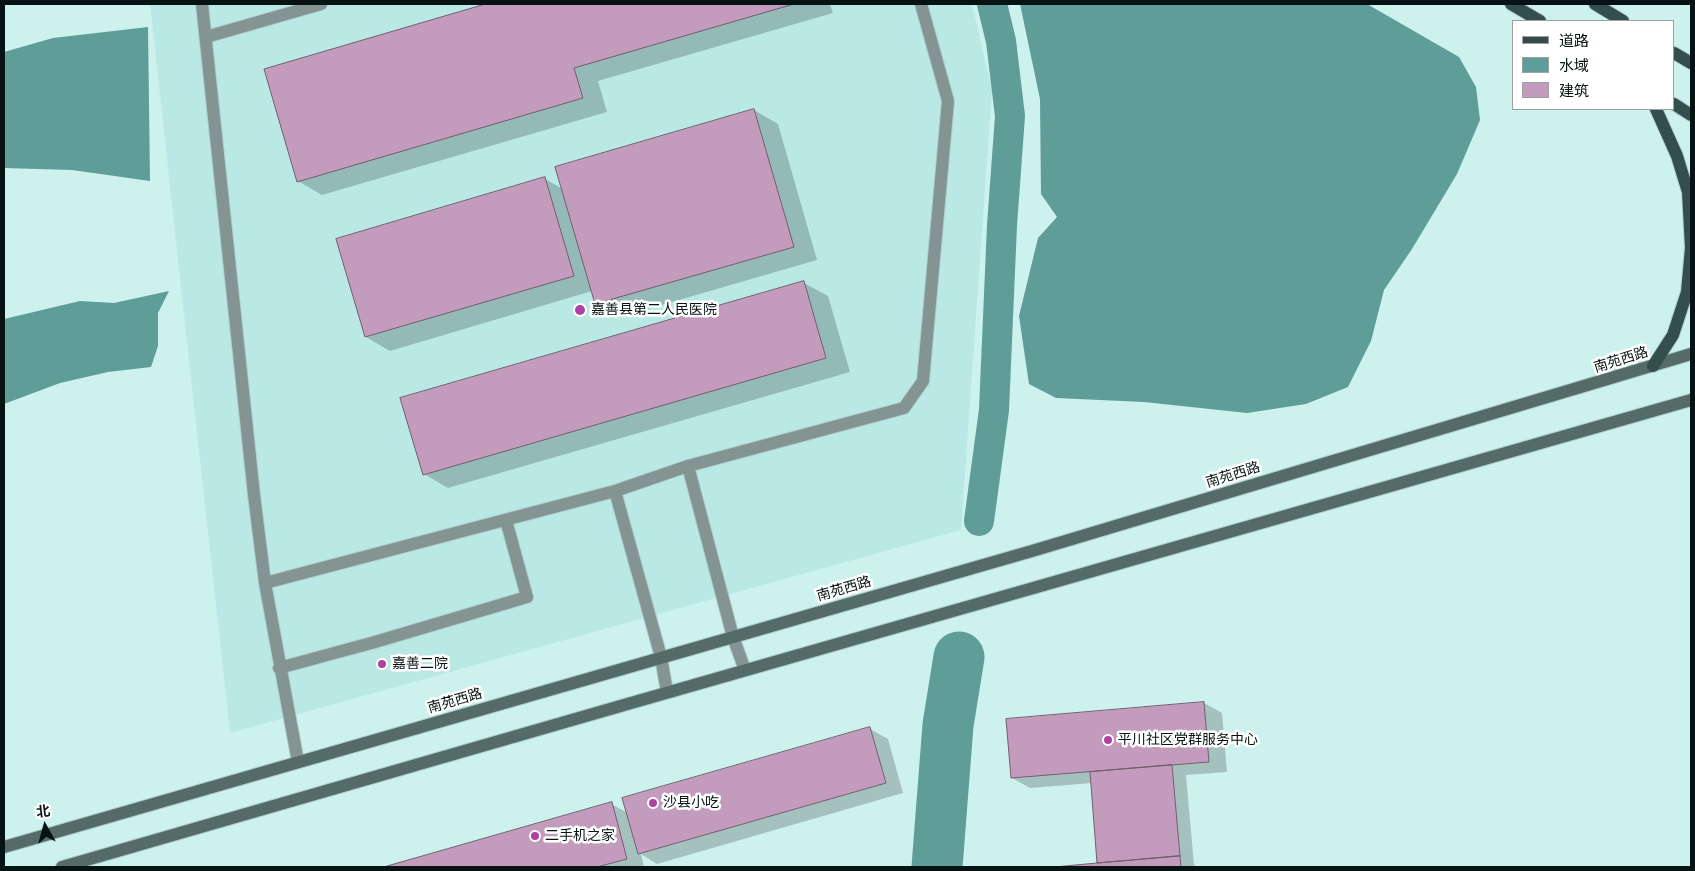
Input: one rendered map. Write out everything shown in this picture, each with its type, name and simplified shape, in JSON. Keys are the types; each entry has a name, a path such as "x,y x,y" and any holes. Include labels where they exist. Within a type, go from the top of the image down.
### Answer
{"main road":[{"path":"1512,4 1538,20"},
{"path":"1595,4 1621,20"},
{"path":"1675,53 1691,63"},
{"path":"1675,105 1691,115"},
{"path":"1653,366 1673,335 1687,292 1691,248 1688,192 1676,156 1656,110"},
{"name":"南苑西路","path":"4,847 1032,551 1691,354"},
{"path":"62,867 1691,400"}],"lane":[{"path":"202,4 254,495 265,582 279,668 298,762"},
{"path":"206,37 321,4"},
{"path":"265,582 614,491 688,466 904,408 923,381 948,101 922,4"},
{"path":"688,466 733,637 744,670"},
{"path":"614,491 661,657 667,692"},
{"path":"279,668 527,597 506,520"}],"shaded area":[{"name":"嘉善县第二人民医院","path":"150,4 972,4 992,90 961,530 230,733"}],"water":[{"path":"1020,4 1367,4 1459,57 1476,87 1480,120 1457,174 1412,249 1384,290 1371,341 1348,387 1306,404 1247,413 1144,402 1056,398 1029,384 1019,316 1038,238 1057,217 1041,194 1040,99"},
{"path":"148,27 150,181 72,170 4,168 4,52 53,38"},
{"path":"169,291 158,313 158,346 151,367 108,372 60,383 4,404 4,319 80,301 114,303"}],"building":[{"path":"482,4 794,4 574,68 583,98 297,182 264,69"},
{"path":"754,109 794,247 595,304 555,167"},
{"path":"545,177 574,276 365,337 336,239"},
{"path":"804,281 826,358 423,475 400,398"},
{"name":"平川社区党群服务中心","path":"1204,702 1209,762 1011,778 1006,719"},
{"path":"870,727 886,783 638,854 622,798"},
{"path":"1172,765 1180,856 1097,863 1090,772"},
{"path":"612,802 627,859 597,867 384,867"},
{"path":"1180,856 1181,867 1054,867 1097,863"}],"waterway":[{"path":"979,521 994,410 1002,225 1010,116 1001,41 992,4"},
{"path":"937,867 948,725 959,657"}],"place":[{"name":"嘉善县第二人民医院","path":"580,310"},
{"name":"嘉善二院","path":"382,664"},
{"name":"平川社区党群服务中心","path":"1108,740"},
{"name":"沙县小吃","path":"653,803"},
{"name":"二手机之家","path":"535,836"}]}
